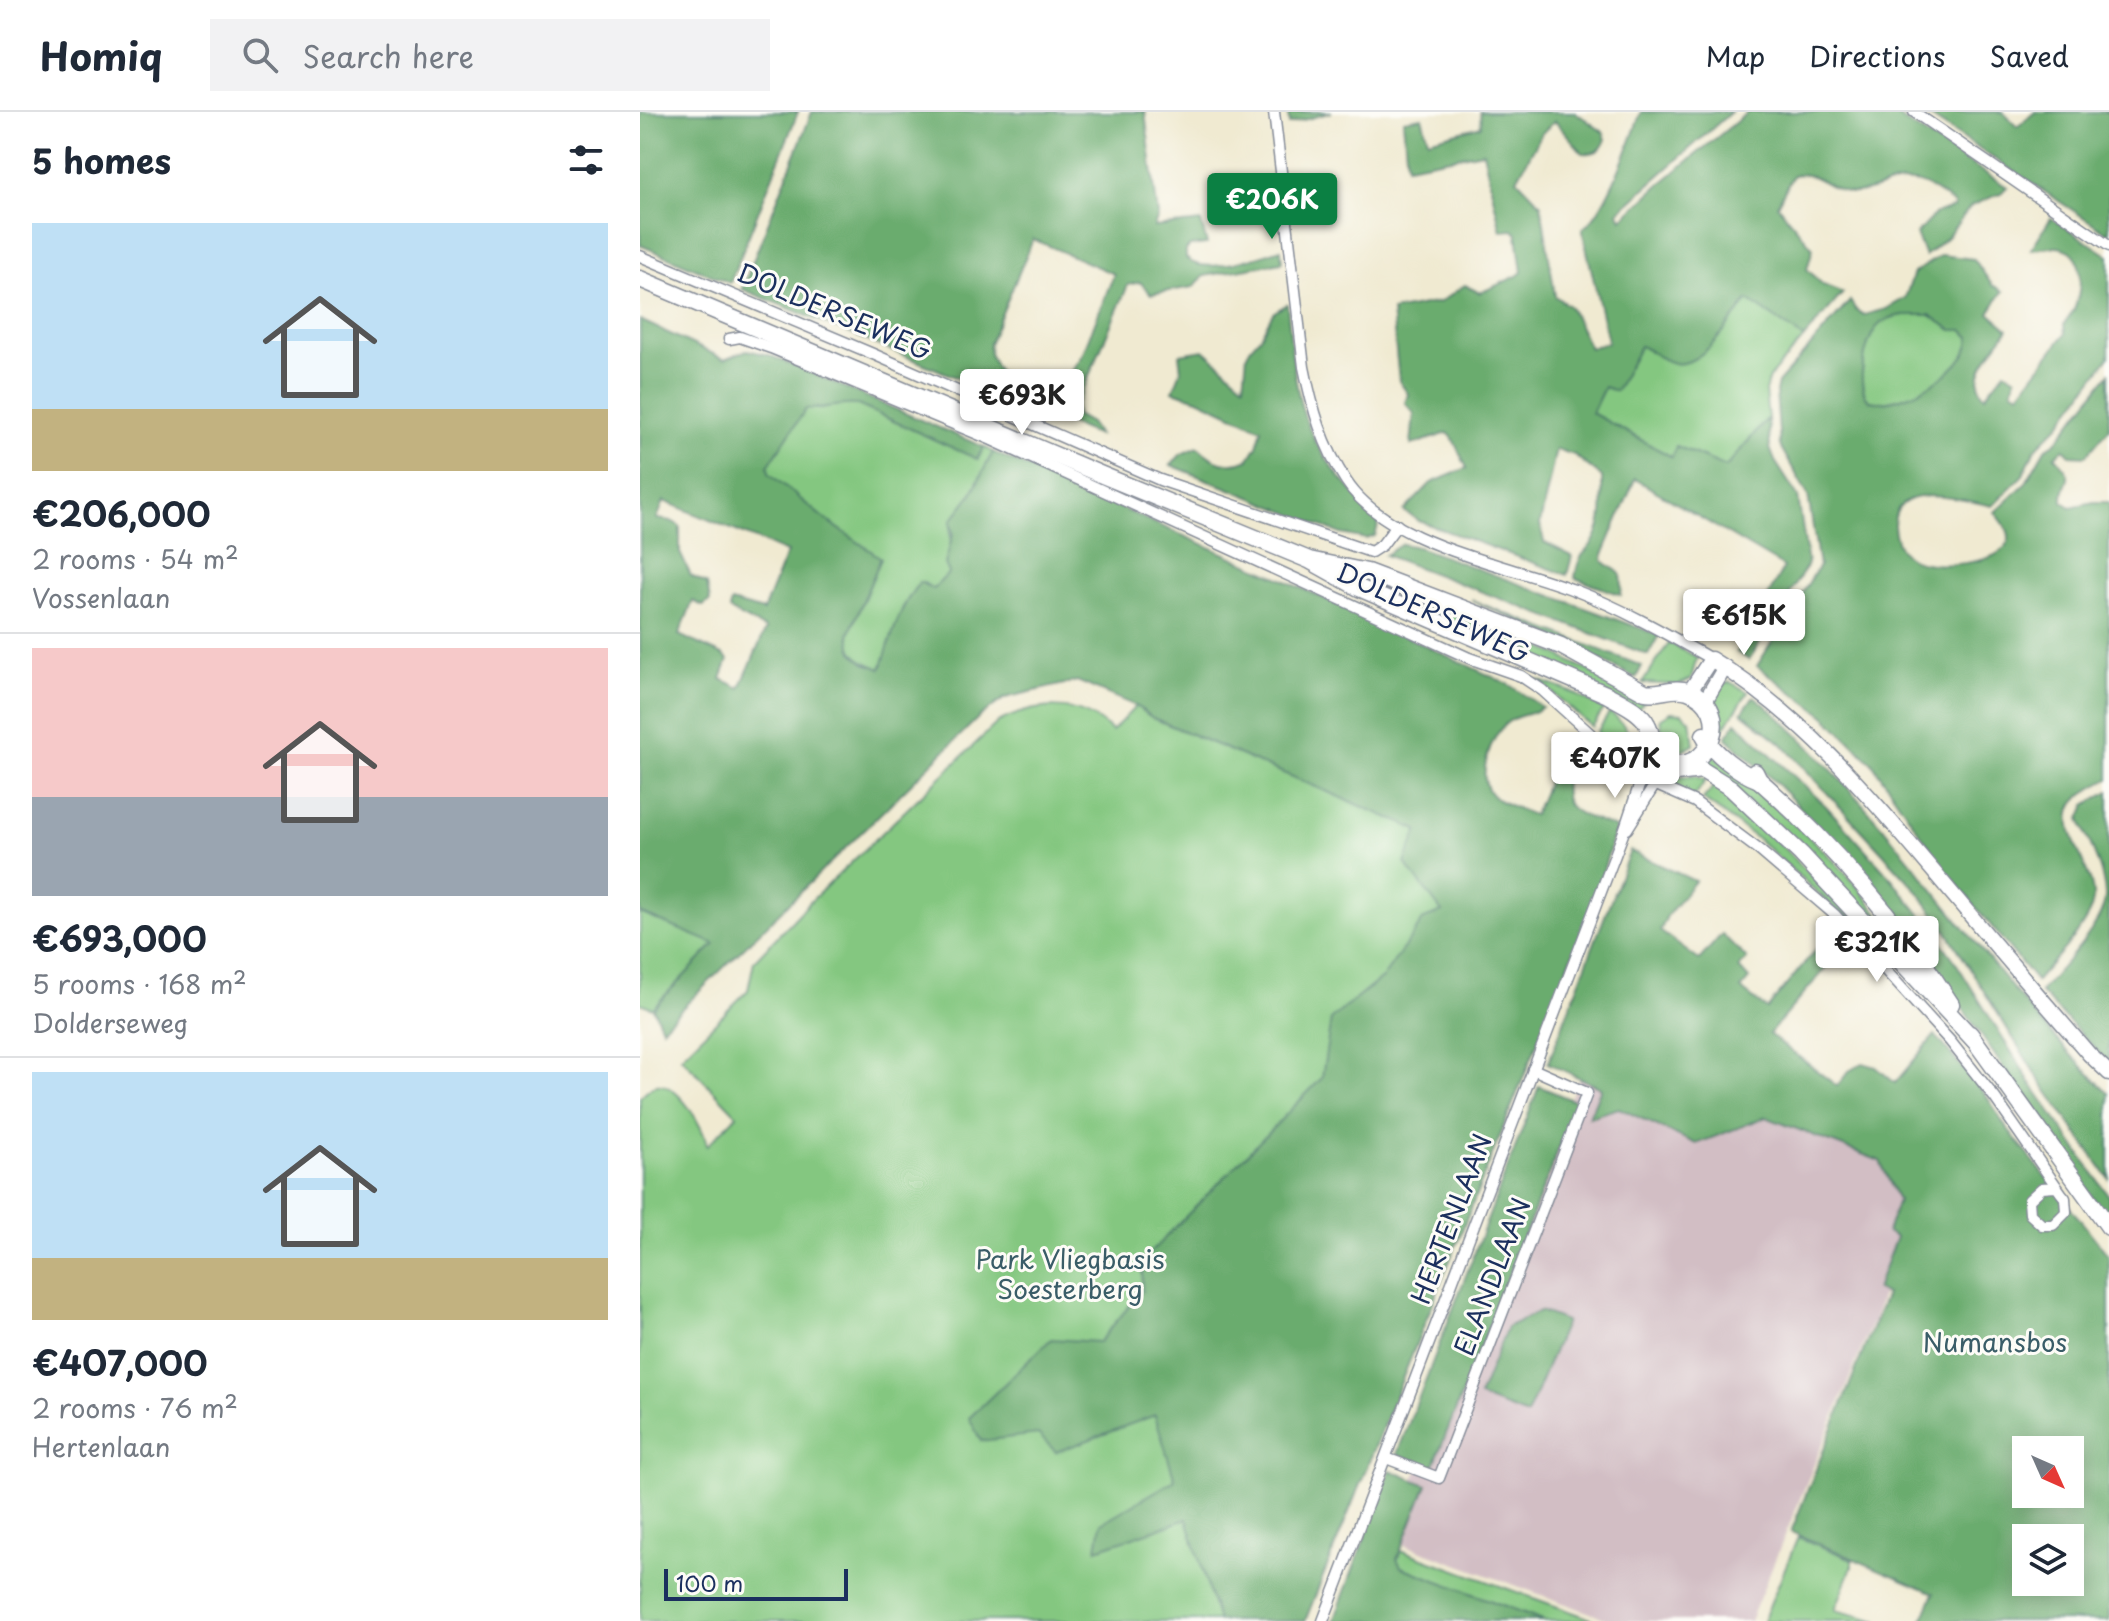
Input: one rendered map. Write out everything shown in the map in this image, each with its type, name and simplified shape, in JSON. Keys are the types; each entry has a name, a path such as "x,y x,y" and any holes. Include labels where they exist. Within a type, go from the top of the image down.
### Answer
{"main road":[{"name":"DOLDERSEWEG","path":"640,279 1309,560 1359,588 1593,691 1642,723"},
{"name":"DOLDERSEWEG","path":"1309,560 1367,572 1561,646 1645,692 1686,695"},
{"path":"1686,695 1711,659 1756,687 1818,741 1870,796 2089,1054 2109,1073"},
{"path":"1705,701 1725,667"},
{"path":"1686,695 1701,714 1705,737 1754,771 1759,780 1859,880 1929,970 1974,1040 2109,1227"},
{"path":"1662,772 1690,761 1703,752 1712,739 1714,718 1705,701 1686,695 1660,703 1642,723 1642,749 1648,759 1662,772 1702,770 1714,776 1801,854 1974,1040"},
{"path":"1642,723 1649,729 1652,748 1659,757 1662,772"}],"street":[{"path":"1274,112 1304,367 1311,403 1323,438 1347,483 1361,498 1397,525 1448,548 1576,591 1711,659"},
{"path":"1914,112 2109,246"},
{"name":"DOLDERSEWEG","path":"640,256 888,360 1160,480 1371,552 1382,545 1397,525"},
{"name":"DOLDERSEWEG","path":"729,339 740,337 771,348 992,440 1469,658 1521,676 1542,690 1640,777 1662,772 1835,915 1950,1041 1995,1098 2055,1187"},
{"name":"HERTENLAAN","path":"1323,1621 1623,834 1648,759"},
{"name":"HERTENLAAN","path":"1623,834 1662,772"},
{"name":"ELANDLAAN","path":"1386,1458 1439,1478 1587,1093 1533,1069"}],"shaded area":[{"path":"1591,1048 1882,1158 1908,1204 1877,1311 1750,1621 1612,1621 1389,1539"}],"green space":[{"path":"640,112 798,112 730,283 640,245"},
{"path":"812,112 1145,112 1158,216 1154,227 1201,222 1207,244 1190,246 1186,250 1186,258 1194,263 1205,266 1232,263 1281,249 1282,262 1204,276 1193,287 1151,294 1140,282 1128,285 1076,406 1076,415 1090,423 1098,435 1026,406 1039,382 1059,381 1069,374 1082,355 1114,274 1033,239 989,344 990,356 1006,384 1004,397 742,289"},
{"path":"1288,112 1332,112 1289,124"},
{"path":"1480,112 1575,112 1603,132 1606,139 1600,149 1583,153 1555,121 1542,133 1517,179 1541,204 1555,296 1570,307 1590,348 1608,342 1582,229 1591,221 1609,193 1641,112 1731,112 1618,212 1622,219 1748,112 1890,112 2007,187 2001,193 1971,206 1947,237 1925,256 1916,234 1935,214 1954,207 1934,190 1917,183 1899,182 1851,193 1809,175 1793,175 1777,205 1813,248 1807,269 1823,285 1843,293 1804,338 1748,300 1716,341 1695,358 1674,363 1640,346 1616,391 1604,387 1592,413 1672,457 1676,446 1726,467 1768,418 1770,448 1798,497 1808,564 1749,660 1737,652 1784,567 1635,479 1603,555 1603,561 1621,576 1621,595 1575,578 1579,561 1600,527 1603,499 1602,477 1574,455 1556,449 1540,524 1544,542 1572,556 1567,575 1419,521 1404,511 1431,483 1467,468 1448,433 1411,445 1414,413 1405,403 1408,394 1399,381 1392,311 1440,302 1465,285 1480,293 1522,272 1517,234 1513,230 1501,231 1483,152 1407,166 1403,120 1422,117 1428,140 1481,126"},
{"path":"1923,112 2003,112 2017,127 2035,112 2109,112 2109,234"},
{"path":"2051,218 2109,256 2109,357 2060,424 2035,449 2023,475 1992,506 1949,497 1917,497 1905,502 1897,511 1894,526 1903,552 1919,562 1965,563 1995,555 2005,548 2008,532 1995,512 2025,484 2045,449 2056,442 2109,374 2109,429 2086,456 2070,455 2064,449 2055,456 2068,476 2063,502 2071,507 2109,502 2109,779 2080,796 2073,804 2070,815 2070,827 2092,889 2090,910 2078,932 2036,981 1943,867 1872,763 1825,716 1757,666 1819,566 1808,495 1780,446 1778,383 1850,301 1864,315 1886,309 1905,298 1914,273 1941,255 1974,259 1992,285 2003,291 1989,313 2008,329 1985,361 1979,379 1980,388 1985,396 2005,371 2016,378 2012,390 2019,394 2065,334 2064,324 2074,309 2080,286 2078,262 2070,251 2056,247 2031,249","holes":["1930,315 1952,330 1963,330 1970,337 1967,350 1959,362 1915,393 1883,402 1870,401 1865,394 1862,376 1865,354 1876,328 1896,316"]},
{"path":"1748,300 1804,338 1769,378 1765,391 1768,418 1726,467 1677,446 1673,458 1591,413 1605,386 1616,390 1640,345 1672,362 1713,342"},
{"path":"1287,304 1295,374 1304,415 1325,457 1376,516 1379,522 1375,536 1366,539 1341,534 1171,465 1181,454 1198,447 1221,462 1249,459 1262,429 1198,399 1173,391 1181,371 1179,354 1204,350 1244,385 1247,354 1273,313"},
{"path":"1904,315 1930,315 1952,330 1963,330 1970,337 1967,350 1947,374 1915,393 1883,402 1870,401 1865,394 1862,376 1868,344 1882,322"},
{"path":"640,320 724,359 747,350 769,355 984,447 977,459 858,405 844,405 806,409 768,466 769,473 822,517 881,558 849,634 852,652 865,663 881,669 896,623 913,591 920,582 933,589 949,573 945,564 953,534 951,521 971,495 993,452 1282,579 1508,684 1542,707 1512,719 1496,736 1485,768 1487,788 1493,796 1534,815 1547,784 1551,743 1572,756 1565,788 1570,806 1587,817 1616,828 1593,904 1305,1621 1218,1621 1187,1519 1097,1549 1101,1523 1175,1480 1155,1415 1056,1452 1038,1434 981,1441 969,1418 1051,1339 1099,1342 1142,1291 1142,1261 1322,1078 1331,1019 1383,977 1424,919 1442,912 1405,863 1418,830 1153,718 1136,706 1077,681 1005,698 980,716 662,1028 653,1008 715,944 640,913","holes":["664,501 787,552 763,611 731,602 729,609 766,629 740,688 721,679 728,660 723,655 679,635 693,601 703,606 710,601 707,584 691,576 680,553 680,526 657,519"]},
{"path":"842,403 858,405 978,459 984,447 993,452 971,495 951,521 950,573 933,589 924,583 903,607 881,669 854,653 849,634 881,558 822,517 768,473 768,466 806,408 819,409"},
{"path":"1402,544 1418,547 1659,635 1648,655 1385,555"},
{"path":"1360,578 1552,652 1645,700 1638,709"},
{"path":"1471,600 1642,666 1636,678"},
{"path":"1669,643 1697,657 1691,679 1679,685 1642,683"},
{"path":"1538,680 1571,692 1604,709 1592,727"},
{"path":"1730,682 1748,692 1722,731 1716,696 1723,685"},
{"path":"1754,696 1798,735 1873,816 2037,1018 2109,1093 2109,1179 2036,1075 1944,927 1915,888 1781,743 1742,712"},
{"name":"Park Vliegbasis Soesterberg","path":"1136,706 1153,718 1593,904 1305,1621 640,1621 640,1097 656,1085 673,1090 696,1118 707,1146 737,1115 681,1057 748,990 754,961 809,903 998,722 1027,711 1056,707 1085,713 1112,731"},
{"path":"1610,712 1629,735 1634,749 1633,764 1597,732"},
{"path":"1671,712 1682,713 1690,720 1694,744 1682,750 1672,749 1664,740 1660,719"},
{"path":"1736,722 1826,806 1892,879 1953,958 2030,1082 2109,1196 2109,1221 1910,932 1841,849 1726,737"},
{"path":"1713,754 1835,862 1877,912 1893,938 1794,841 1703,765"},
{"path":"1694,776 1706,780 1694,797 1669,784 1671,778"},
{"path":"1716,784 1864,929 1857,928 1759,840 1703,799"},
{"path":"2109,791 2109,1063 2040,992 2090,933 2103,907 2102,876 2080,819 2086,805"},
{"name":"Numansbos","path":"1630,851 1695,881 1667,916 1660,931 1699,960 1722,934 1747,959 1739,968 1749,979 1741,989 1767,1009 1835,926 1850,940 1769,1034 1837,1086 1849,1071 1863,1063 1876,1067 1895,1083 1935,1035 1988,1098 2003,1123 2109,1256 2109,1621 1922,1621 1934,1593 1791,1532 1886,1294 1876,1290 1896,1237 1887,1232 1898,1200 1880,1161 1766,1117 1696,1144 1619,1108 1589,1117 1601,1088 1548,1063"},
{"path":"640,913 716,944 653,1008 640,1003"},
{"path":"1539,1086 1577,1102 1433,1467 1397,1454"},
{"path":"1540,1311 1566,1321 1527,1415 1479,1397 1507,1327"},
{"path":"1390,1470 1427,1485 1397,1559 1401,1567 1545,1621 1334,1621"},
{"path":"1798,1537 1852,1559 1852,1567 1835,1610 1879,1621 1763,1621"},
{"path":"1401,1550 1597,1621 1545,1621 1401,1567 1397,1559"}]}
